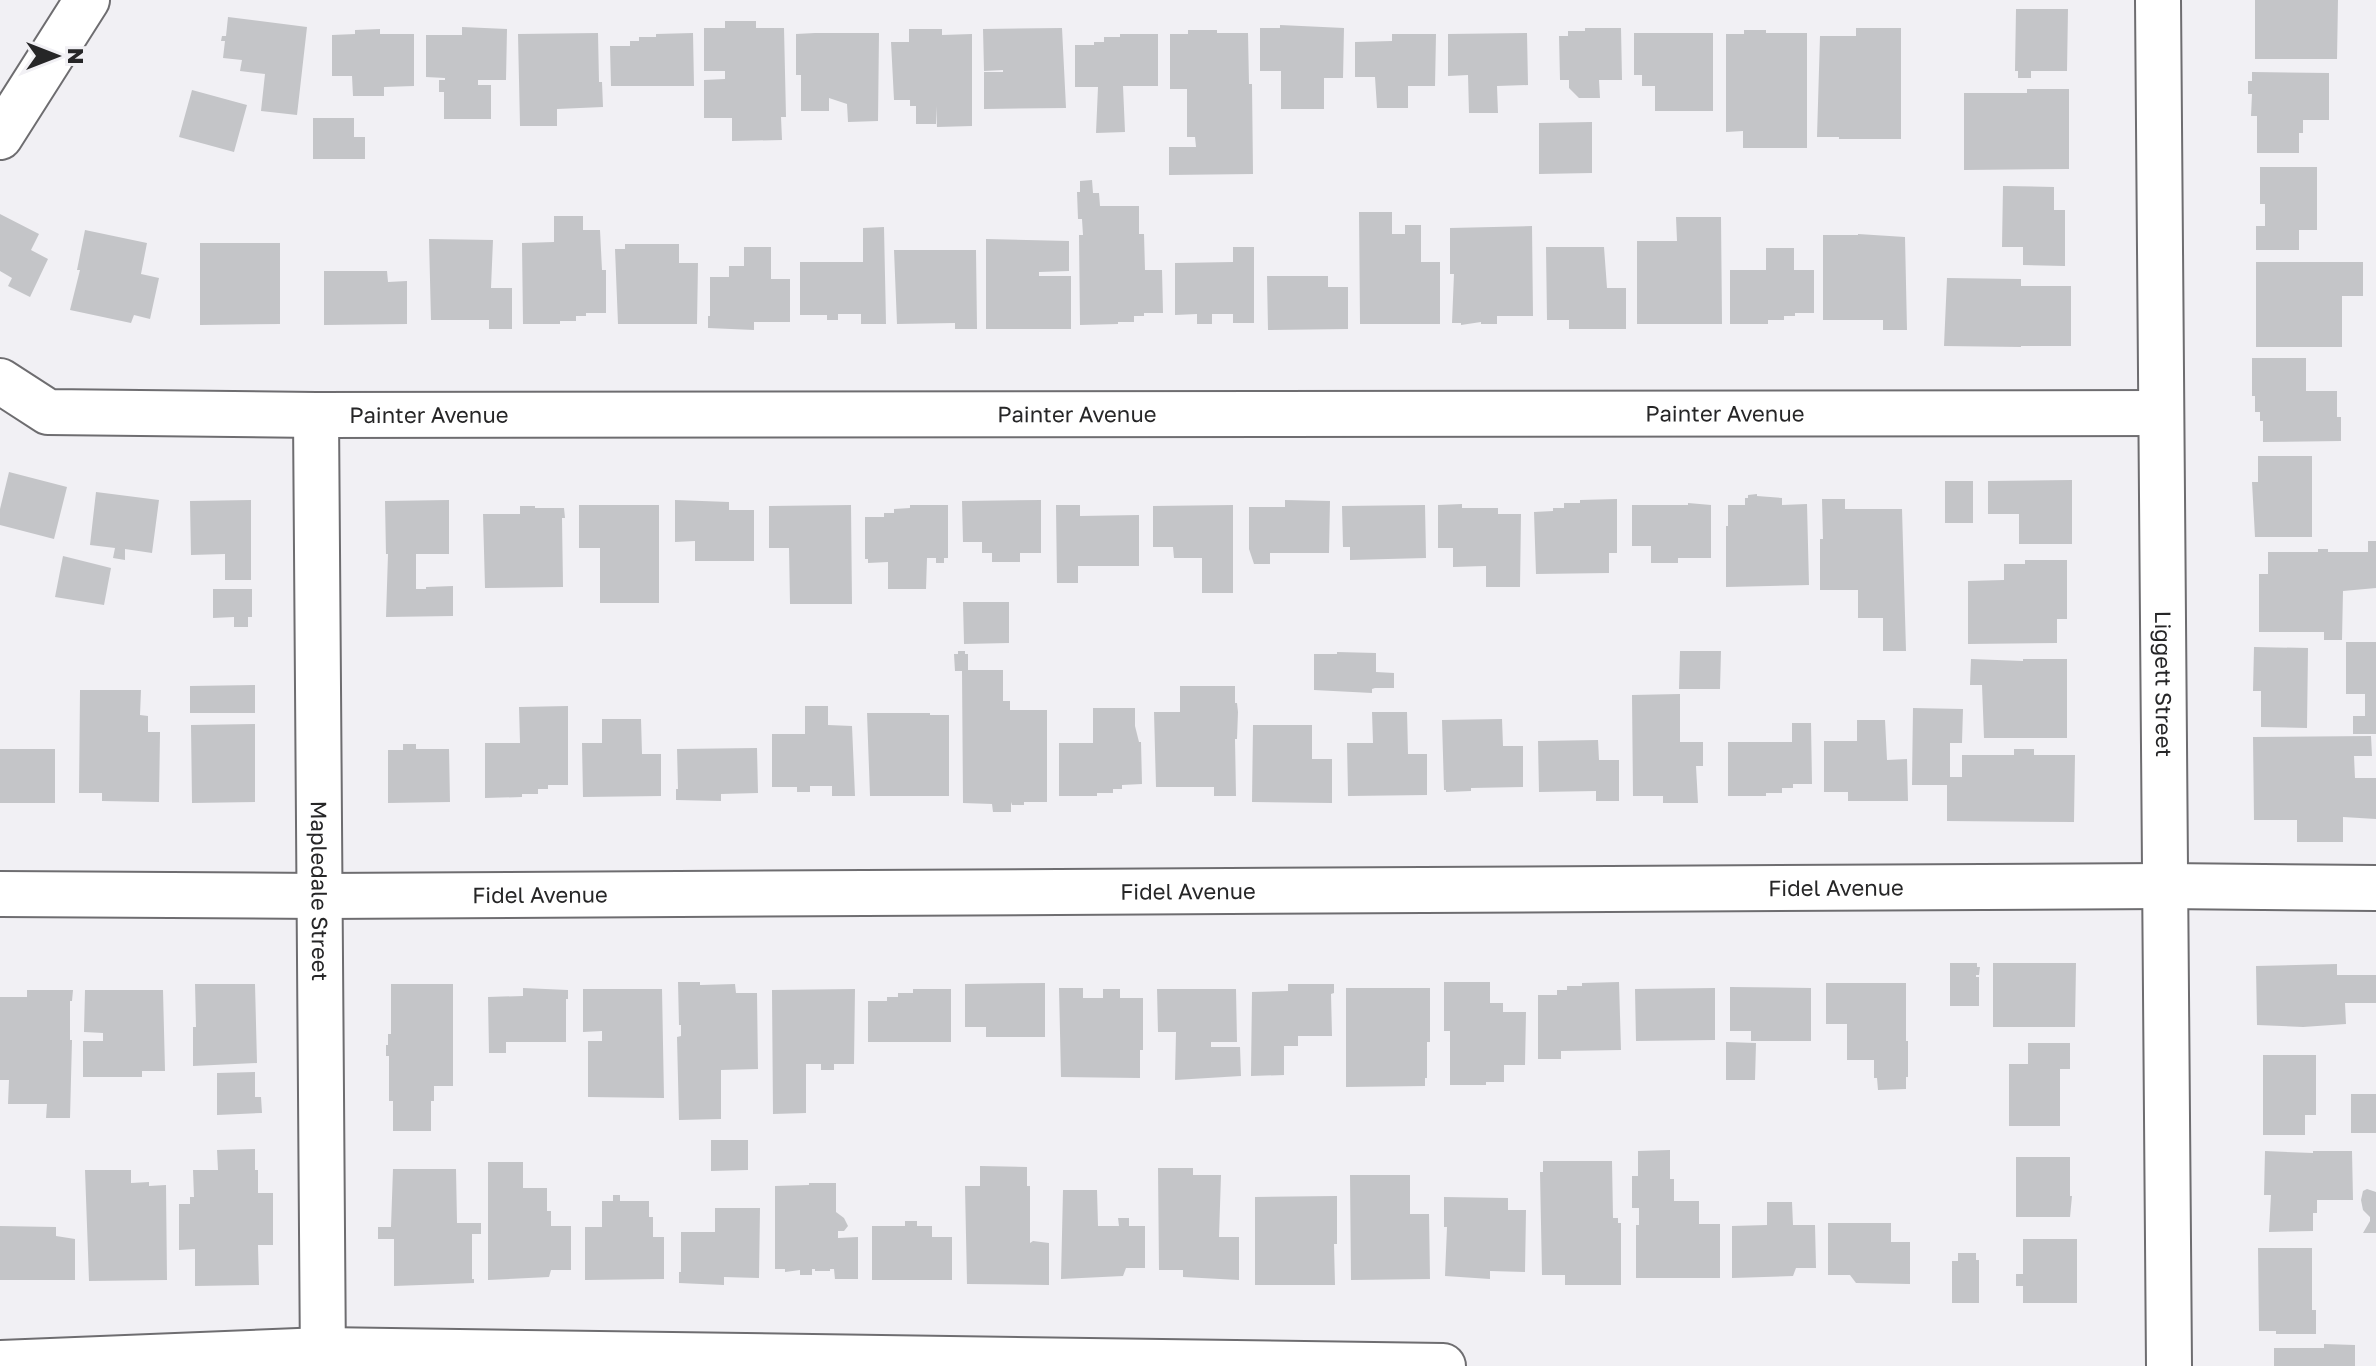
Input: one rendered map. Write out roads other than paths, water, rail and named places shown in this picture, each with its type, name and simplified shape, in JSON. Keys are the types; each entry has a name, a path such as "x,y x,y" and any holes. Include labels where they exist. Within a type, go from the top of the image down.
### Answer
{"street":[{"path":"0,137 87,0"},
{"name":"Liggett Street","path":"2158,0 2169,1366"},
{"name":"Painter Avenue","path":"0,381 48,412 316,415 2161,413"},
{"name":"Mapledale Street","path":"316,415 323,1358"},
{"name":"Fidel Avenue","path":"0,894 320,896 2165,886 2376,888"},
{"path":"0,1363 323,1358 1443,1366"}]}
